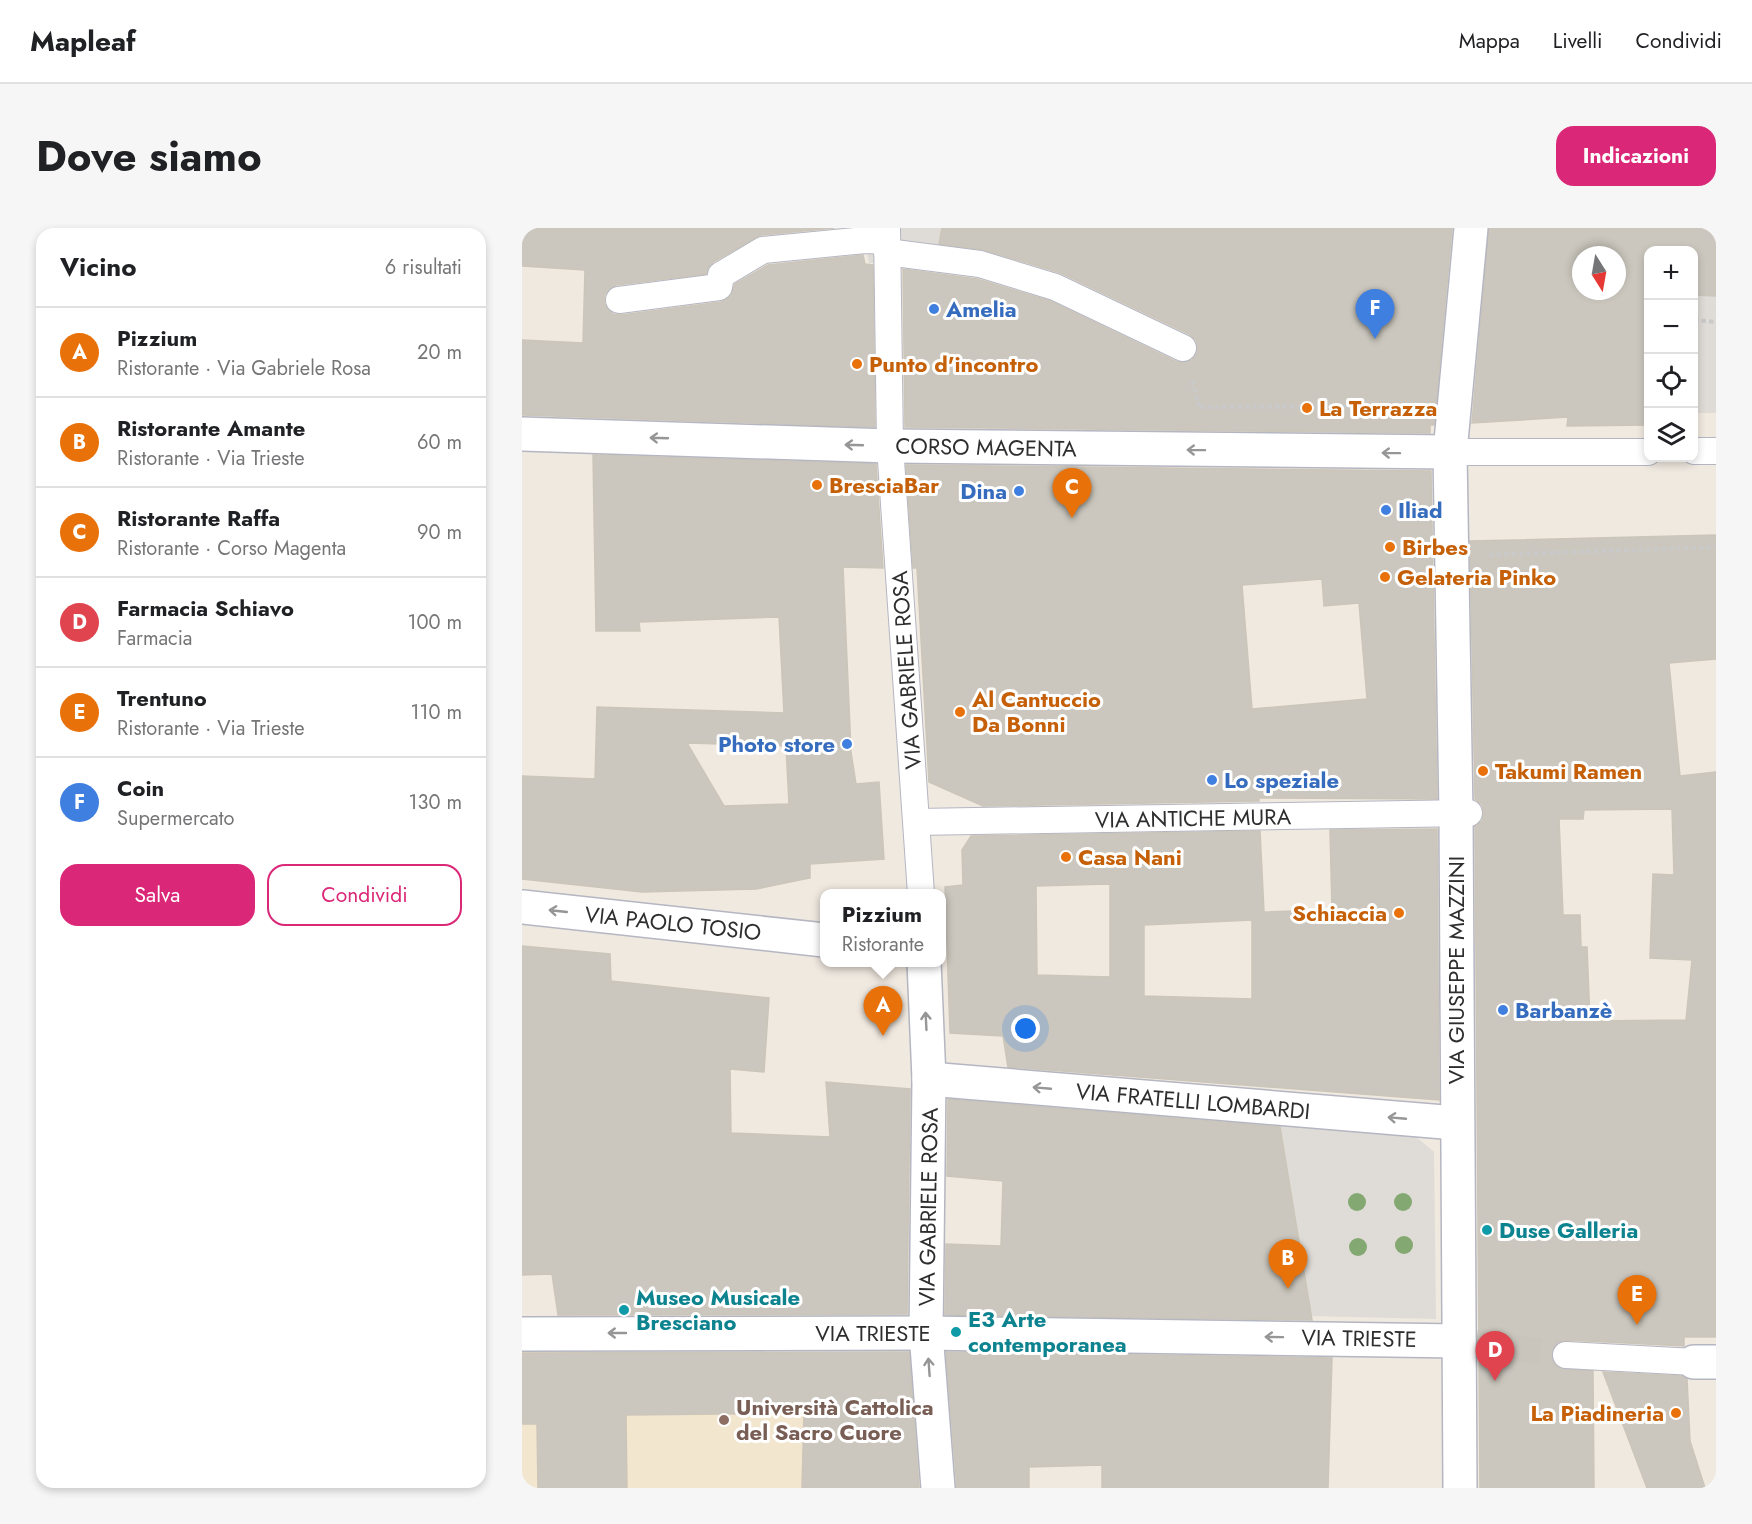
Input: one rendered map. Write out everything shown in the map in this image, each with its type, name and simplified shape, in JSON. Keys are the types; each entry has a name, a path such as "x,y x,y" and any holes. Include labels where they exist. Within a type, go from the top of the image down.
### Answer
{"street":[{"name":"VIA GIUSEPPE MAZZINI","path":"1460,1488 1467,1342 1456,1123 1462,813 1450,452 1471,228"},
{"path":"619,300 719,287 721,275 763,249 887,240 980,264 1055,287 1183,348"},
{"name":"VIA GABRIELE ROSA","path":"887,240 890,446 921,889"},
{"name":"CORSO MAGENTA","path":"522,434 890,446 1450,452"},
{"path":"1698,451 1716,451"},
{"path":"1450,452 1644,452"},
{"name":"VIA ANTICHE MURA","path":"917,822 1462,813"},
{"name":"VIA PAOLO TOSIO","path":"522,907 820,939"},
{"name":"VIA GABRIELE ROSA","path":"924,967 929,1079 926,1333 938,1488"},
{"name":"VIA FRATELLI LOMBARDI","path":"929,1079 1456,1123"},
{"name":"VIA TRIESTE","path":"522,1334 926,1333 1467,1342"},
{"path":"1566,1355 1705,1362"}],"path":[{"path":"1698,320 1716,322"},
{"path":"1183,348 1202,414"},
{"path":"1200,407 1419,406 1421,395"},
{"path":"1480,555 1716,547"}],"shaded area":[{"path":"863,228 942,228 936,263 869,263"},
{"path":"1698,295 1716,296 1716,413 1698,413"},
{"path":"1279,1119 1408,1130 1434,1152 1436,1319 1311,1316"},
{"name":"Università Cattolica del Sacro Cuore","path":"522,1352 921,1353 929,1488 522,1488"}],"building":[{"path":"522,228 834,228 761,235 713,262 706,274 616,285 605,294 604,303 613,314 621,315 721,302 730,297 735,284 768,265 863,255 865,264 873,265 875,427 522,415 522,340 583,343 585,270 522,266"},
{"path":"942,228 1452,228 1434,425 1430,425 1430,433 905,427 903,269 977,279 1050,301 1177,362 1192,360 1198,347 1196,340 1189,334 1061,273 984,250 939,244"},
{"path":"1489,228 1712,228 1712,231 1716,232 1716,296 1698,295 1698,246 1644,246 1644,425 1567,426 1568,417 1472,423"},
{"path":"593,455 876,464 883,568 843,567 851,752 856,784 879,782 884,859 810,864 810,878 756,889 642,892 522,879 522,776 595,779 597,707 784,713 779,617 639,622 640,631 596,631","holes":["687,743 786,746 789,804 724,806"]},
{"path":"906,465 1431,471 1437,799 1259,798 1259,801 983,806 929,782 917,568 913,568","holes":["1322,579 1324,606 1359,603 1367,699 1252,709 1242,585"]},
{"path":"1716,535 1716,659 1669,663 1680,776 1716,772 1716,1337 1684,1337 1684,1346 1567,1340 1559,1342 1551,1355 1557,1367 1593,1371 1594,1488 1480,1488 1475,826 1482,821 1484,813 1482,805 1475,799 1470,541","holes":["1672,809 1674,875 1653,874 1650,958 1692,960 1686,1020 1590,1021 1587,947 1581,947 1580,915 1563,915 1559,819 1583,819 1584,810"]},
{"path":"1437,829 1439,1100 1008,1067 1003,1036 950,1033 945,887 963,885 962,850 971,836 1260,831 1264,912 1332,910 1330,830","holes":["1110,884 1110,977 1037,975 1036,886","1252,920 1252,999 1144,996 1144,925"]},
{"path":"522,946 610,954 611,981 769,998 764,1072 730,1069 731,1133 830,1137 826,1082 910,1089 907,1314 558,1315 552,1274 522,1275"},
{"path":"948,1099 1280,1127 1312,1320 945,1315 946,1244 1001,1246 1003,1181 947,1176"},
{"name":"Università Cattolica del Sacro Cuore","path":"909,1352 919,1488 802,1488 804,1413 626,1415 627,1488 538,1488 537,1424 522,1424 522,1353"},
{"path":"946,1352 1332,1358 1328,1488 1102,1488 1102,1465 1029,1467 1029,1488 957,1488"},
{"path":"1603,1372 1683,1376 1687,1379 1690,1441 1705,1488 1647,1488"}],"tunnel":[{"path":"1476,1343 1566,1355"}],"place":[{"name":"Amelia","path":"934,309"},
{"name":"Coin","path":"1375,339"},
{"name":"Punto d'incontro","path":"857,364"},
{"name":"La Terrazza","path":"1307,408"},
{"name":"BresciaBar","path":"817,485"},
{"name":"Dina","path":"1019,491"},
{"name":"Iliad","path":"1386,510"},
{"name":"Ristorante Raffa","path":"1072,518"},
{"name":"Birbes","path":"1390,547"},
{"name":"Gelateria Pinko","path":"1385,577"},
{"name":"Al Cantuccio Da Bonni","path":"960,712"},
{"name":"Photo store","path":"847,744"},
{"name":"Takumi Ramen","path":"1483,771"},
{"name":"Lo speziale","path":"1212,780"},
{"name":"Casa Nani","path":"1066,857"},
{"name":"Schiaccia","path":"1399,913"},
{"name":"Barbanzè","path":"1503,1010"},
{"name":"Pizzium","path":"883,1036"},
{"name":"Duse Galleria","path":"1487,1230"},
{"name":"Ristorante Amante","path":"1288,1289"},
{"name":"Museo Musicale Bresciano","path":"624,1310"},
{"name":"Trentuno","path":"1637,1325"},
{"name":"E3 Arte contemporanea","path":"956,1332"},
{"name":"Farmacia Schiavo","path":"1495,1381"},
{"name":"La Piadineria","path":"1676,1413"},
{"name":"Università Cattolica del Sacro Cuore","path":"724,1420"}]}
